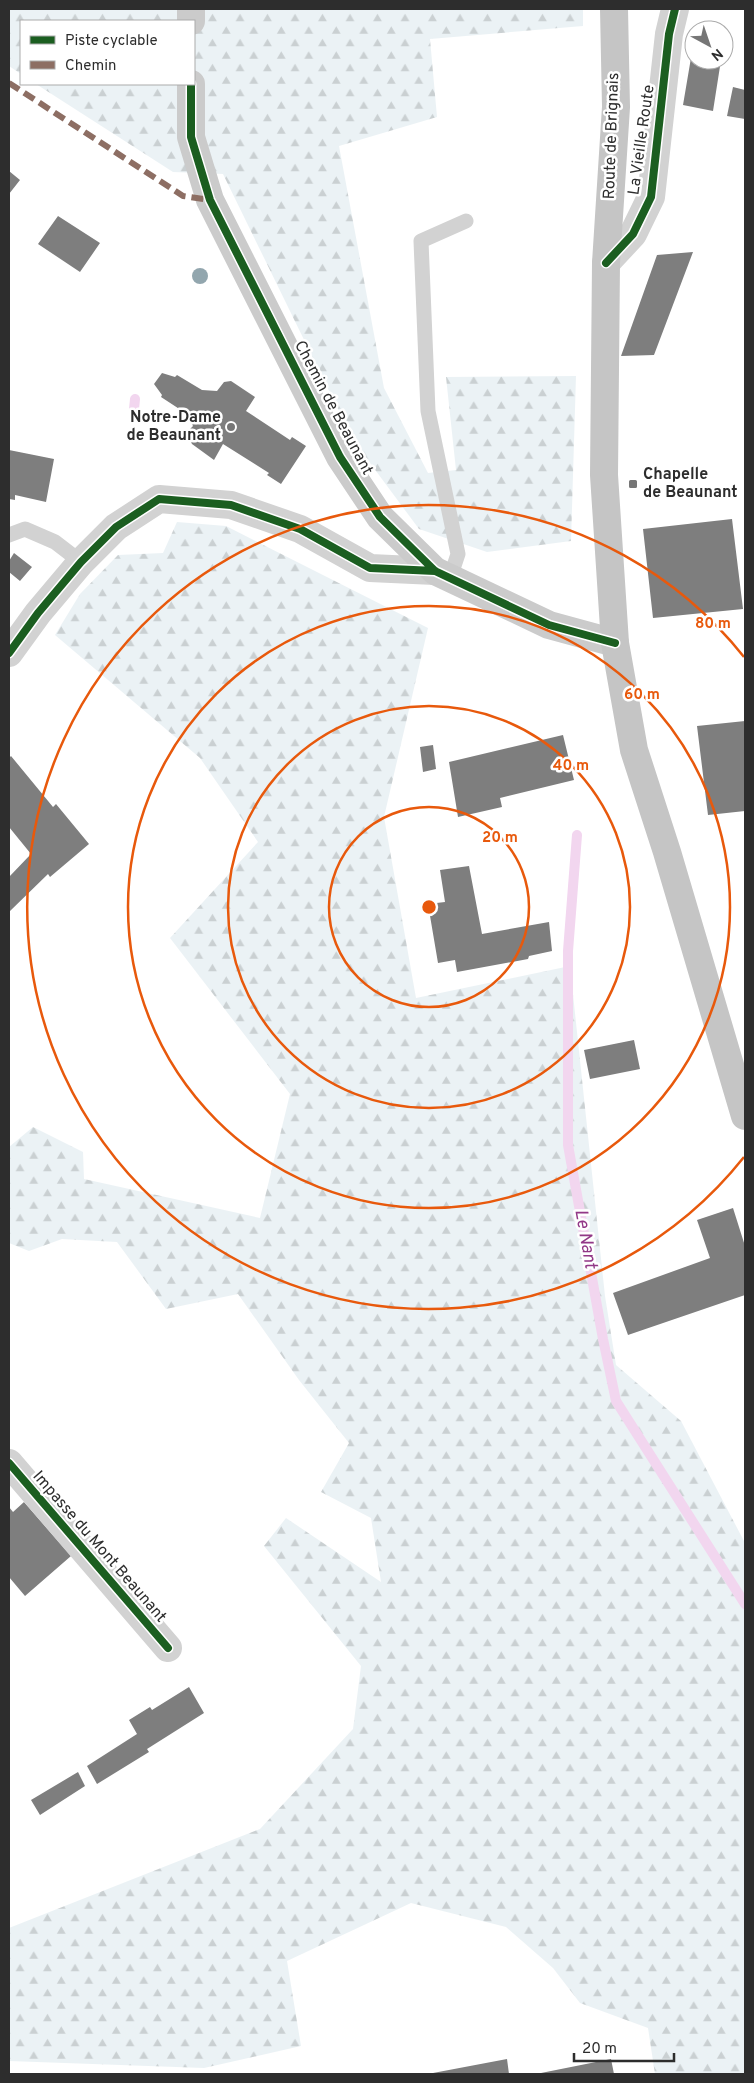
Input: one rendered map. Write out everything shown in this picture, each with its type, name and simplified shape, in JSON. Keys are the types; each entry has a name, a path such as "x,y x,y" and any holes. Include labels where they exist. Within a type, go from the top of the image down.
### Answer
{"main road":[{"name":"Route de Brignais","path":"614,9 616,107 606,263 604,475 615,643 634,750 667,852 745,1116"}],"street":[{"name":"La Vieille Route","path":"606,263 633,234 651,197 669,34 674,9"},
{"name":"Chemin de Beaunant","path":"191,85 191,137 210,200 340,457 380,517 442,574 549,625 615,643"},
{"path":"9,653 38,613 81,562 116,527 159,500 231,505 300,529 370,568 442,574"},
{"name":"Impasse du Mont Beaunant","path":"9,1462 168,1648"}],"lane":[{"path":"442,574 458,554 428,411 421,242 466,222"},
{"path":"9,535 25,529 54,542 81,562"}],"green space":[{"path":"9,9 583,9 583,26 430,39 437,117 339,146 384,388 428,473 456,470 446,377 576,376 571,541 487,552 419,529 353,440 223,174 173,172 38,85 195,85 195,20 20,20 20,73 9,66"},
{"path":"177,522 226,526 428,628 384,817 416,998 570,966 605,1296 616,1365 681,1421 745,1543 745,2074 655,2074 648,2028 580,2003 553,1968 506,1927 411,1903 287,1961 301,2046 204,2068 9,2061 9,1928 260,1829 353,1729 361,1666 264,1546 286,1518 381,1582 371,1518 321,1492 349,1443 299,1380 238,1294 166,1309 117,1242 62,1239 29,1251 9,1243 9,1147 33,1127 83,1152 84,1179 260,1218 290,1094 170,938 258,842 200,758 55,635 80,594 118,555 163,553"}],"building":[{"path":"689,70 719,70 713,111 683,105"},
{"path":"733,87 745,90 745,119 727,116"},
{"path":"9,171 20,180 9,194"},
{"path":"58,216 100,243 80,272 38,244"},
{"path":"693,252 654,355 621,356 657,255"},
{"name":"Notre-Dame de Beaunant","path":"162,373 175,377 177,375 202,390 217,391 224,382 231,381 255,397 246,411 290,440 292,437 306,446 281,484 267,475 269,473 223,444 214,460 192,444 188,436 193,426 187,414 161,397 162,395 154,384"},
{"path":"9,450 54,459 46,502 15,495 15,500 9,499"},
{"path":"732,519 743,609 653,618 643,529"},
{"path":"14,553 32,567 20,581 9,572 9,561"},
{"path":"745,721 745,811 708,815 697,726"},
{"path":"563,735 574,780 500,798 502,807 458,817 449,762"},
{"path":"433,745 436,769 423,772 420,747"},
{"path":"11,756 53,807 56,804 89,844 50,877 48,874 9,912 9,877 31,854 9,827 9,758"},
{"path":"469,866 482,934 549,922 552,951 529,956 528,959 457,972 455,960 438,963 428,904 445,902 440,870"},
{"path":"634,1040 640,1069 590,1079 584,1050"},
{"path":"733,1208 745,1246 745,1295 628,1335 613,1293 710,1258 697,1220"},
{"path":"24,1502 71,1556 25,1596 9,1577 9,1507 13,1512"},
{"path":"189,1687 204,1713 147,1749 149,1752 97,1784 87,1766 137,1734 129,1720 150,1707 152,1710"},
{"path":"78,1772 85,1786 40,1815 31,1800"},
{"path":"507,2059 509,2074 433,2074 433,2073"},
{"path":"611,2059 614,2074 541,2074 541,2073"}],"waterway":[{"path":"134,409 135,399"},
{"name":"Le Nant","path":"577,835 568,951 568,1145 616,1401 745,1604"}],"marked path":[{"path":"9,83 183,196 210,200"}],"cycle path":[{"path":"606,263 633,234 651,197 669,34 675,9"},
{"path":"191,85 191,137 210,200 340,457 380,517 435,571 549,625 615,643"},
{"path":"9,653 38,613 81,562 116,527 159,499 231,505 300,529 370,568 435,571"},
{"path":"9,1463 168,1648"}],"place":[{"name":"Notre-Dame de Beaunant","path":"231,427"},
{"name":"Chapelle de Beaunant","path":"633,484"}]}
